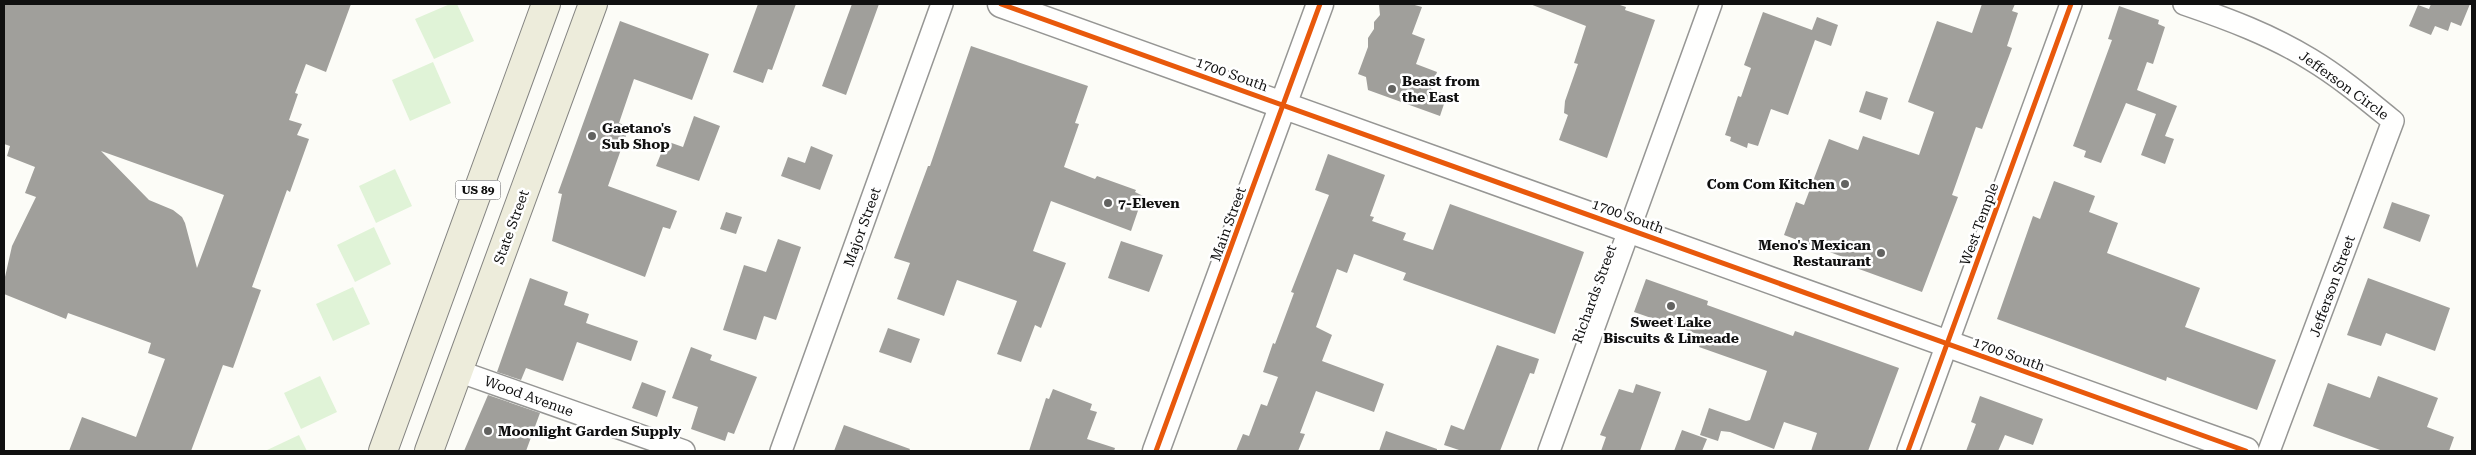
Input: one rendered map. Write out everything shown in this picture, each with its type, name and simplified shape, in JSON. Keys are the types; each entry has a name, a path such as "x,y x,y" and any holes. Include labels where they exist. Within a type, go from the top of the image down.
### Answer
{"main road":[{"name":"US 89","path":"383,451 546,4"},
{"name":"State Street","path":"429,451 593,4"}],"street":[{"name":"Major Street","path":"781,451 942,4"},
{"name":"1700 South","path":"1001,4 1284,104 2246,451"},
{"name":"Main Street","path":"1156,451 1320,4"},
{"name":"Richards Street","path":"1549,451 1710,4"},
{"name":"West Temple","path":"1908,451 2071,4"},
{"name":"Jefferson Circle","path":"2184,4 2234,22 2284,44 2336,76 2393,120"},
{"name":"Jefferson Street","path":"2270,451 2393,120"},
{"name":"Wood Avenue","path":"458,371 684,451"}],"green space":[{"path":"450,4 457,4 474,41 434,59 415,19"},
{"path":"433,62 451,103 410,121 392,80"},
{"path":"395,169 412,206 376,223 359,186"},
{"path":"374,227 391,264 355,282 337,245"},
{"path":"353,287 370,324 333,341 316,304"},
{"path":"320,376 337,412 301,429 284,393"},
{"path":"299,435 307,451 265,451"}],"building":[{"path":"4,4 351,4 326,72 306,64 295,93 298,94 289,120 302,124 297,135 309,139 290,192 287,190 252,287 261,290 233,368 223,365 191,451 69,451 82,417 136,437 165,359 148,353 151,343 68,313 66,319 4,294 5,277 12,246 36,197 25,193 35,167 7,156 10,146 4,144","holes":["101,151 224,195 197,268 182,217 173,210 149,200"]},
{"path":"758,4 796,4 772,70 768,69 763,83 733,72"},
{"path":"852,4 879,4 846,95 822,86"},
{"path":"1379,4 1411,4 1422,7 1412,34 1425,39 1416,64 1437,72 1431,89 1447,95 1440,116 1368,90 1366,77 1358,74 1368,47 1368,38 1374,29 1374,22 1380,15"},
{"path":"1530,4 1617,4 1626,7 1625,10 1655,20 1607,158 1559,140 1568,115 1564,113 1565,101 1578,64 1574,63 1586,26"},
{"path":"1982,4 2015,4 2012,11 2018,13 2007,46 2012,48 1982,129 1976,127 1952,195 1958,197 1922,292 1848,265 1851,260 1784,235 1796,202 1804,205 1829,139 1858,150 1863,136 1919,155 1934,112 1908,102 1937,21 1972,33"},
{"path":"2431,4 2470,4 2461,26 2451,22 2448,31 2435,26 2431,35 2409,26 2418,5 2429,9"},
{"path":"2119,6 2159,20 2158,24 2165,27 2153,64 2147,62 2137,90 2177,106 2165,136 2174,139 2165,164 2141,155 2156,114 2126,103 2101,163 2084,157 2086,151 2073,146 2112,40 2108,39"},
{"path":"1763,12 1812,30 1817,17 1838,25 1831,46 1815,40 1788,115 1771,109 1758,146 1748,143 1747,148 1730,141 1731,137 1725,135 1738,96 1741,97 1751,68 1744,65"},
{"path":"620,21 709,54 692,100 634,79 619,123 629,127 608,186 677,211 670,229 663,227 645,277 552,241 562,194 558,193"},
{"path":"971,46 1088,86 1075,123 1079,124 1064,167 1095,179 1097,176 1136,190 1135,192 1143,196 1131,231 1051,201 1033,251 1066,263 1041,328 1035,325 1021,362 997,354 1017,301 957,280 944,316 897,299 910,263 894,258 928,166 930,166"},
{"path":"1866,91 1888,98 1881,120 1859,112"},
{"path":"694,116 720,126 699,181 656,166 666,141 683,147"},
{"path":"811,146 833,155 820,190 781,176 788,157 805,163"},
{"path":"1328,154 1385,175 1370,216 1374,217 1372,221 1406,233 1403,240 1433,250 1450,204 1584,252 1555,334 1403,280 1406,273 1354,254 1347,273 1337,269 1316,327 1332,335 1322,361 1384,384 1374,412 1316,391 1300,433 1305,434 1298,451 1236,451 1243,434 1249,436 1261,404 1267,406 1278,377 1263,372 1294,293 1291,292 1329,195 1315,190"},
{"path":"2054,181 2095,196 2089,212 2118,223 2107,253 2200,288 2185,327 2276,360 2257,410 2167,377 2166,381 1997,319 2033,216 2040,219"},
{"path":"2392,202 2430,215 2420,242 2383,228"},
{"path":"726,212 742,217 736,234 720,229"},
{"path":"778,239 801,247 776,320 764,316 756,340 723,330 744,265 766,272"},
{"path":"1121,241 1163,255 1149,292 1108,278"},
{"path":"530,278 568,292 564,305 589,314 586,323 638,341 631,361 577,342 563,381 526,368 521,380 497,372"},
{"path":"2368,278 2450,308 2435,351 2386,333 2381,346 2347,335"},
{"path":"1646,279 1708,301 1707,305 1793,336 1795,331 1899,368 1868,451 1811,451 1817,433 1784,422 1774,449 1730,432 1721,431 1718,441 1700,435 1709,408 1746,421 1750,420 1767,371 1699,347 1703,336 1634,312"},
{"path":"888,328 920,339 911,363 879,352"},
{"path":"1497,345 1539,359 1534,374 1530,373 1500,451 1462,451 1444,445 1451,425 1464,430"},
{"path":"691,347 712,355 710,360 757,377 734,434 728,432 725,441 691,429 698,407 672,398"},
{"path":"2378,376 2438,398 2427,427 2454,437 2449,451 2383,451 2313,426 2328,383 2370,398"},
{"path":"642,382 666,391 657,417 632,408"},
{"path":"1636,384 1661,392 1640,451 1601,451 1606,437 1600,435 1619,389 1633,393"},
{"path":"1053,389 1092,404 1090,410 1097,412 1087,439 1115,448 1114,451 1029,451 1046,398 1049,399"},
{"path":"488,395 540,413 526,451 464,451"},
{"path":"1980,396 2043,419 2033,445 2005,435 1998,451 1966,451 1976,424 1971,422"},
{"path":"844,425 910,449 909,451 834,451"},
{"path":"1682,430 1707,439 1702,451 1674,451"},
{"path":"1386,431 1437,449 1437,451 1379,451"}],"cycle path":[{"path":"1001,4 2246,451"},
{"path":"1156,451 1320,4"},
{"path":"1908,451 2071,4"}],"place":[{"name":"Beast from the East","path":"1392,89"},
{"name":"Gaetano's Sub Shop","path":"592,136"},
{"name":"Com Com Kitchen","path":"1845,184"},
{"name":"7-Eleven","path":"1108,203"},
{"name":"Meno's Mexican Restaurant","path":"1881,253"},
{"name":"Sweet Lake Biscuits & Limeade","path":"1671,306"},
{"name":"Moonlight Garden Supply","path":"488,431"}]}
